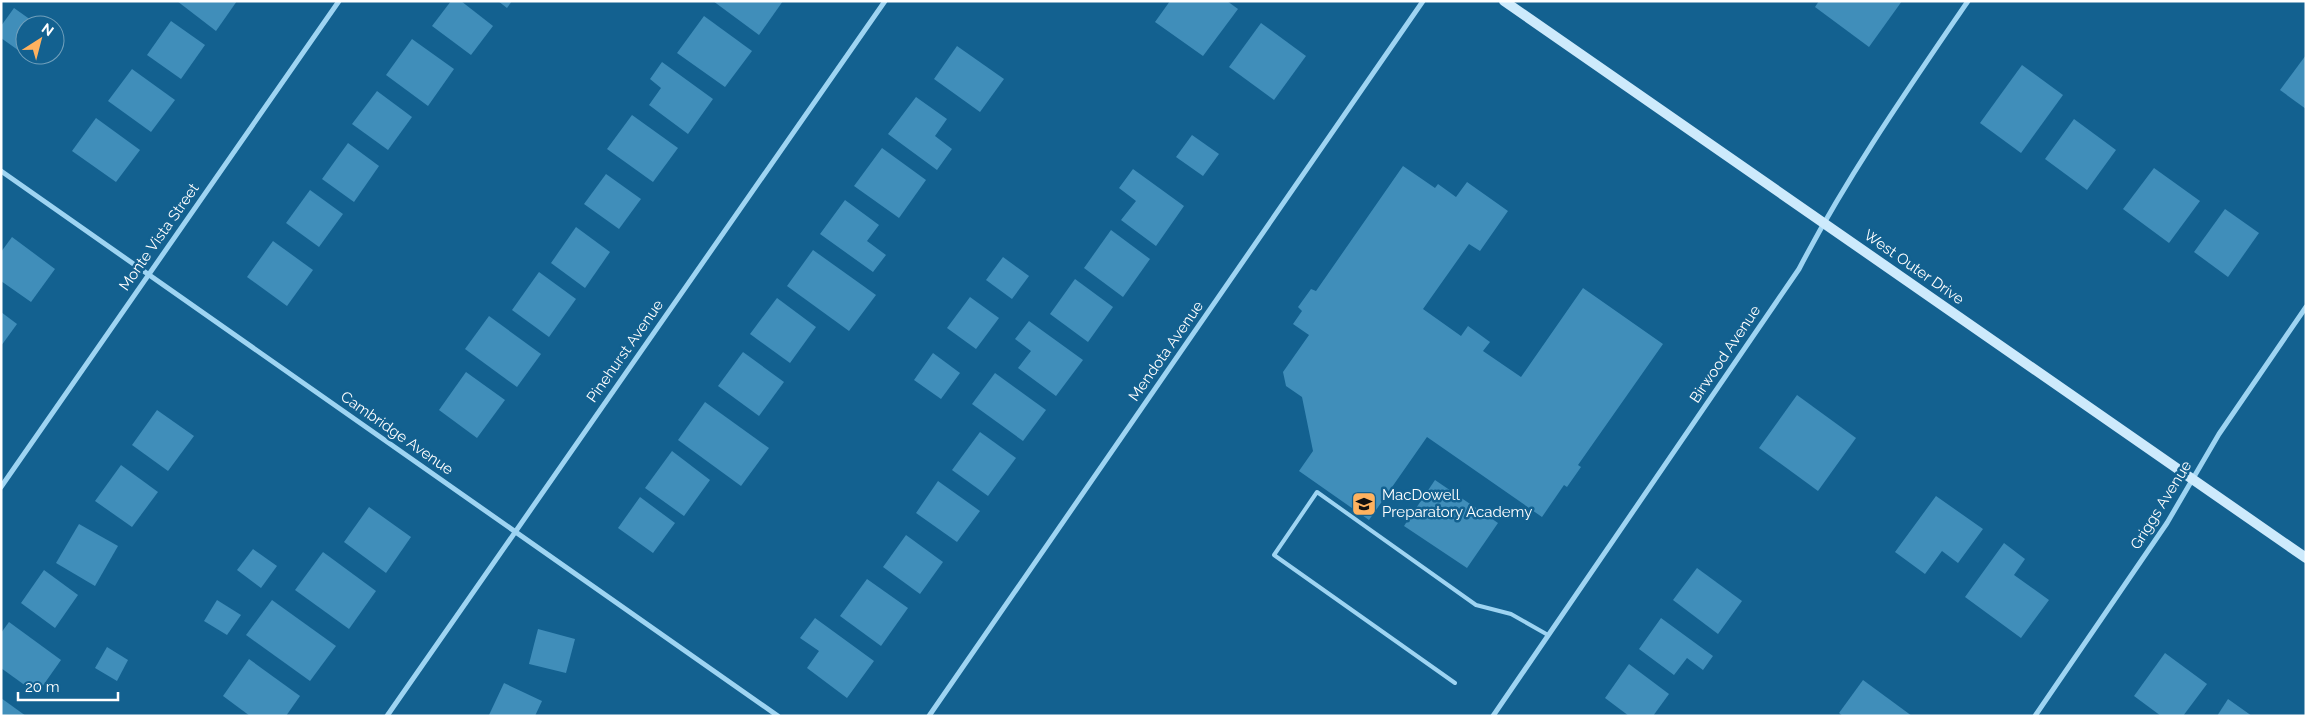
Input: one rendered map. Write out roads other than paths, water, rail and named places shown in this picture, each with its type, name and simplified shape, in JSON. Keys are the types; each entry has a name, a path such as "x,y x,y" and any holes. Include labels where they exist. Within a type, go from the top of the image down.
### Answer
{"main road":[{"name":"West Outer Drive","path":"1504,1 2306,558"}],"street":[{"name":"Monte Vista Street","path":"1,487 148,273 339,1"},
{"name":"Pinehurst Avenue","path":"387,716 514,531 885,1"},
{"name":"Mendota Avenue","path":"930,716 1423,1"},
{"name":"Birwood Avenue","path":"1492,716 1798,269 1823,223 1885,123 1968,1"},
{"name":"Cambridge Avenue","path":"1,171 778,716"},
{"name":"Griggs Avenue","path":"2035,716 2167,524 2218,434 2306,307"}],"lane":[{"path":"1455,683 1274,555 1317,492 1476,605 1511,614 1548,635"}],"place":[{"name":"MacDowell Preparatory Academy","path":"1364,504"}]}
